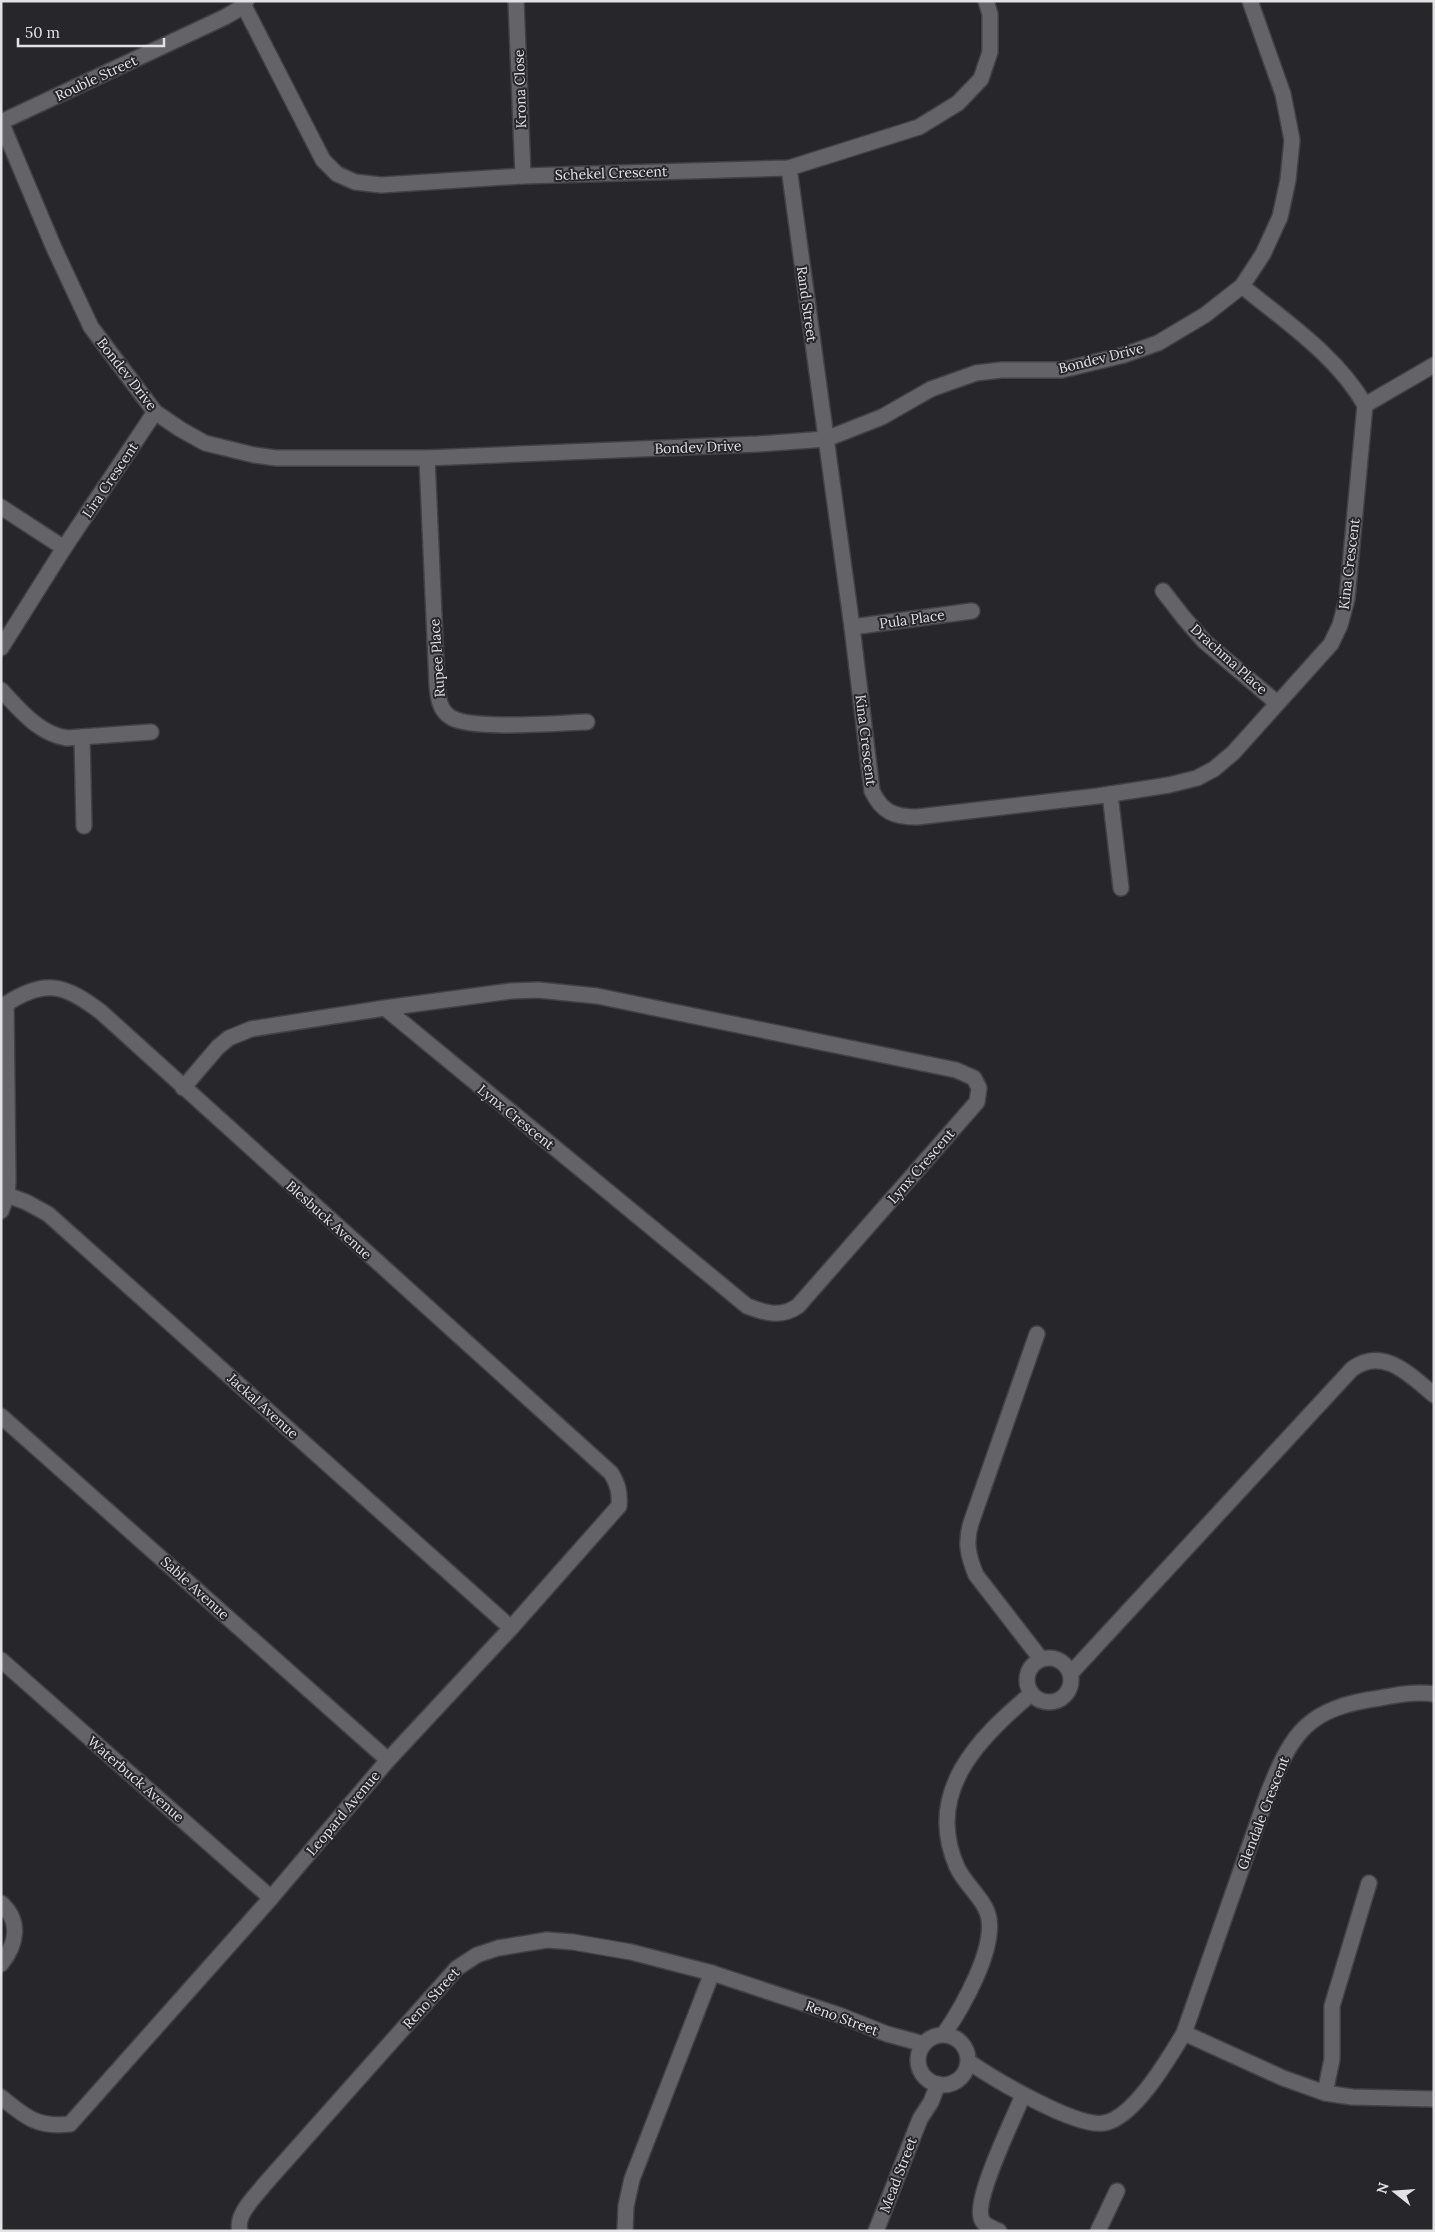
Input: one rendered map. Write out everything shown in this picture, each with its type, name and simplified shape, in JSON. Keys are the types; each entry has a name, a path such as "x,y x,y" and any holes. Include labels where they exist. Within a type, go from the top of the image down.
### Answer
{"street":[{"name":"Krona Close","path":"516,1 523,176"},
{"name":"Schekel Crescent","path":"245,4 322,160 337,174 355,182 381,185 523,176 789,168 919,127 958,103 981,79 990,52 990,14 986,1"},
{"name":"Bondev Drive","path":"1,122 54,248 91,327 155,412 180,429 205,442 254,455 276,458 427,458 758,444 826,439 882,417 931,389 976,373 1001,370 1062,370 1124,355 1150,346 1205,315 1242,286 1263,254 1280,217 1288,180 1292,140 1283,94 1250,1"},
{"name":"Rouble Street","path":"1,122 225,17 245,4"},
{"name":"Rand Street","path":"789,168 826,439"},
{"path":"1242,286 1299,332 1339,368 1354,386 1365,405 1434,365"},
{"name":"Kina Crescent","path":"826,439 872,791 878,804 888,811 900,817 917,817 1110,794 1168,785 1197,778 1214,769 1233,753 1331,644 1340,625 1347,599 1365,405"},
{"name":"Lira Crescent","path":"1,648 64,548 155,412"},
{"name":"Rupee Place","path":"427,458 437,684 439,701 444,711 452,718 490,724 587,722"},
{"path":"1,507 64,548"},
{"name":"Drachma Place","path":"1163,590 1204,641 1277,703"},
{"name":"Pula Place","path":"852,627 972,611"},
{"path":"1,690 44,731 55,736 82,737 151,732"},
{"path":"82,737 84,826"},
{"path":"1110,794 1121,888"},
{"name":"Blesbuck Avenue","path":"4,1004 24,992 39,988 66,990 82,997 101,1012 611,1473 617,1483 619,1506"},
{"name":"Lynx Crescent","path":"183,1088 218,1047 238,1033 265,1026 385,1008 510,991 538,990 597,996 956,1070 974,1078 979,1088 977,1102 798,1306 790,1312 763,1312 747,1306 385,1008"},
{"path":"1,1211 5,1186 4,1004"},
{"name":"Jackal Avenue","path":"5,1186 26,1202 48,1214 512,1628"},
{"path":"1037,1334 971,1523 967,1547 969,1559 976,1574 1041,1659"},
{"path":"1070,1673 1352,1369 1360,1363 1370,1361 1393,1363 1434,1395"},
{"name":"Sable Avenue","path":"1,1416 388,1760"},
{"name":"Leopard Avenue","path":"1,2097 35,2121 47,2125 70,2124 271,1898 388,1760 512,1628 619,1506"},
{"path":"1056,1658 1067,1666 1070,1673 1070,1688 1060,1700 1044,1702 1031,1694 1027,1680 1028,1674 1035,1662 1041,1659 1056,1658"},
{"name":"Waterbuck Avenue","path":"1,1660 271,1898"},
{"path":"951,2037 983,1957 988,1935 989,1918 983,1905 958,1870 950,1852 947,1832 952,1791 969,1756 985,1735 1031,1694"},
{"name":"Glendale Crescent","path":"966,2069 1091,2123 1104,2123 1122,2114 1144,2092 1184,2033 1267,1796 1297,1733 1310,1721 1344,1704 1413,1694 1434,1694"},
{"path":"1325,2093 1332,2059 1332,2006 1369,1883"},
{"path":"1,1903 13,1919 15,1932 14,1944 1,1964"},
{"name":"Reno Street","path":"240,2231 238,2226 243,2214 264,2185 465,1961 491,1950 547,1940 574,1942 631,1952 712,1973 840,2015 887,2034 921,2051"},
{"path":"625,2231 626,2206 632,2179 712,1973"},
{"path":"1184,2033 1283,2078 1325,2093 1352,2097 1434,2099"},
{"path":"933,2037 951,2037 968,2052 966,2069 952,2084 933,2082 920,2070 921,2051 933,2037"},
{"name":"Mead Street","path":"876,2231 920,2119 931,2102 933,2082"},
{"path":"999,2231 981,2227 982,2202 986,2184 1023,2095"},
{"path":"1098,2231 1117,2191"}]}
